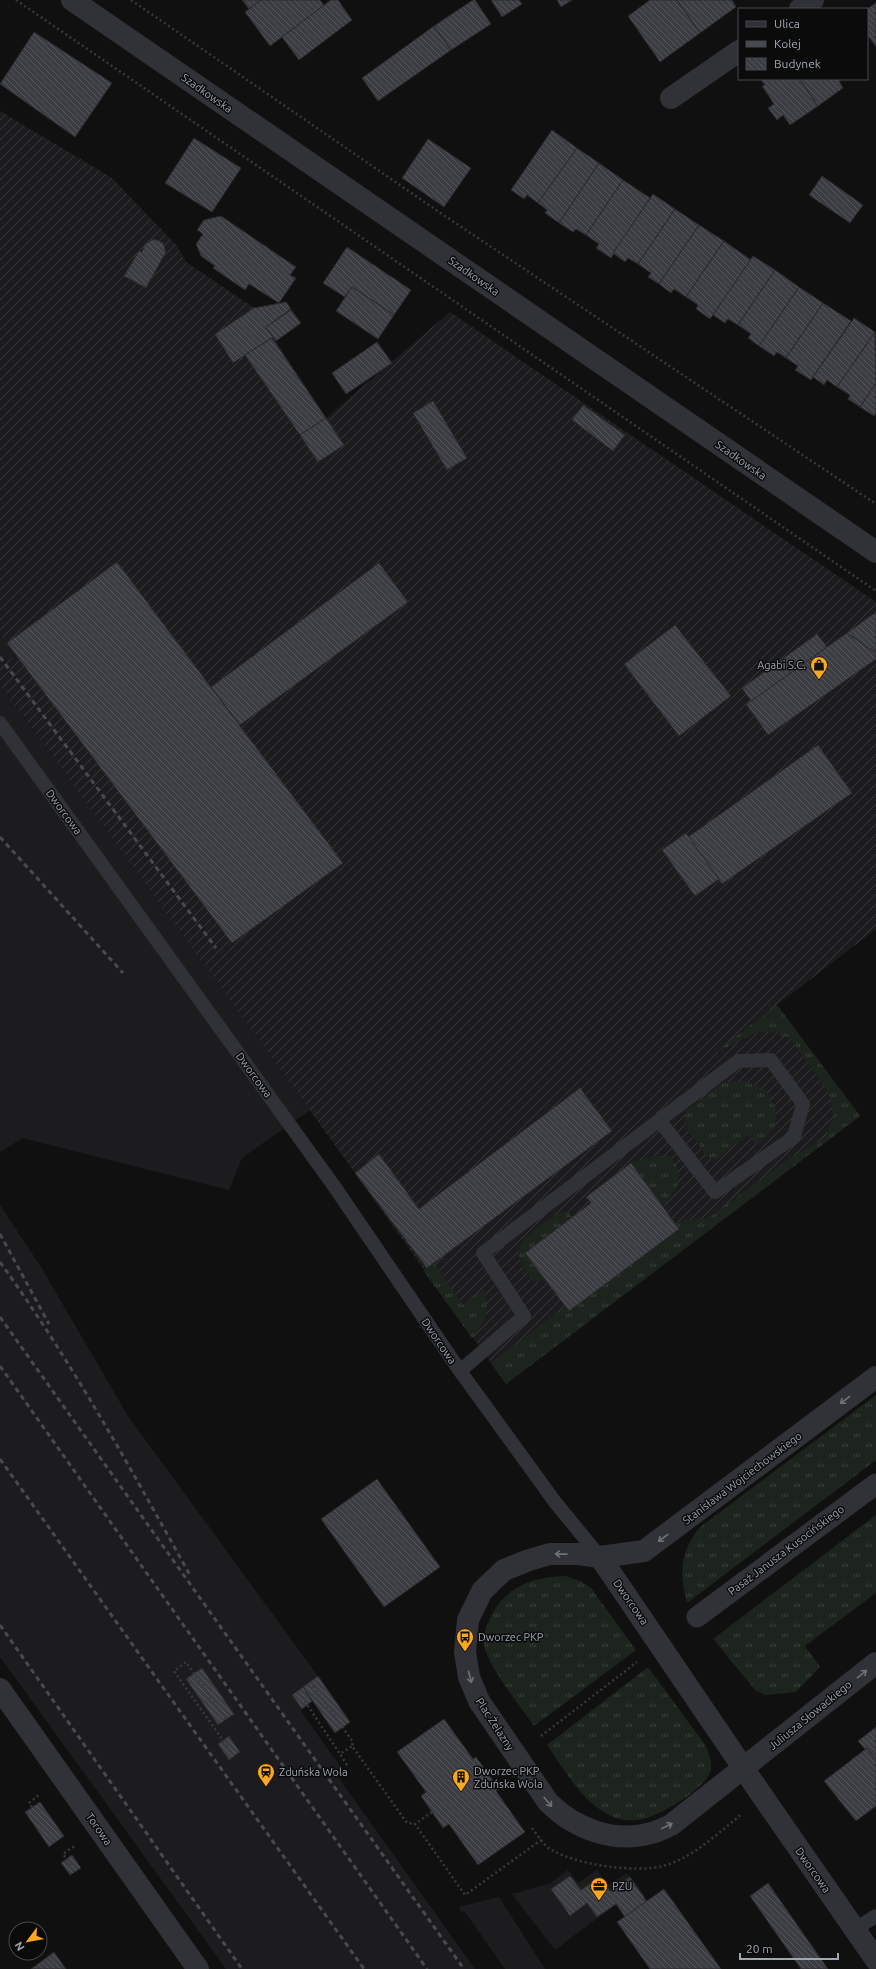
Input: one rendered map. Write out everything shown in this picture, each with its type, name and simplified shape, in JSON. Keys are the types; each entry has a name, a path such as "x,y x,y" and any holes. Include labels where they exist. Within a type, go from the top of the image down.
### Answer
{"street":[{"name":"Szadkowska","path":"72,0 876,552"},
{"path":"801,8 813,0"},
{"path":"671,98 738,52"},
{"name":"Stanisława Wojciechowskiego","path":"600,1557 644,1551 876,1376"},
{"name":"Pasaż Janusza Kusocińskiego","path":"697,1617 876,1484"},
{"name":"Plac Żelazny","path":"600,1557 578,1554 550,1554 504,1570 482,1590 468,1620 465,1652 469,1677 483,1707 548,1802 561,1815 580,1827 601,1834 628,1836 651,1834 671,1825 744,1768"},
{"name":"Dworcowa","path":"600,1557 876,1960"},
{"name":"Juliusza Słowackiego","path":"744,1768 876,1663"},
{"name":"Torowa","path":"0,1689 198,1969"}],"lane":[{"name":"Dworcowa","path":"0,723 334,1186 460,1371 555,1502 600,1557"},
{"path":"460,1371 524,1316 483,1253 658,1120 738,1061 771,1060 803,1104 794,1137 715,1192 658,1120"},
{"path":"855,1929 876,1916"}],"path":[{"path":"16,0 876,591"},
{"path":"131,0 439,212 876,504"},
{"path":"541,1736 642,1658"},
{"path":"226,1719 186,1662 174,1671 229,1749"},
{"path":"310,1682 353,1742 352,1746 407,1823 415,1824 432,1812"},
{"path":"302,1697 348,1765"},
{"path":"340,1754 352,1746"},
{"path":"415,1824 465,1895 541,1840"}],"shaded area":[{"path":"0,111 112,178 177,246 186,262 254,308 326,418 450,312 876,602 876,929 777,1005 860,1116 506,1384 271,1056 0,684 0,665 16,656 0,634"},
{"path":"0,634 16,656 0,665"},
{"path":"0,684 205,963 310,1110 242,1158 229,1190 23,1138 0,1152"},
{"path":"0,1205 41,1267 128,1416 318,1676 292,1695 302,1709 300,1710 342,1769 336,1774 475,1969 226,1969 0,1657"},
{"path":"568,1870 578,1883 597,1870 608,1885 627,1873 644,1895 647,1902 616,1904 555,1950 512,1894 549,1884"},
{"path":"499,1897 545,1969 505,1969 464,1911 462,1913 459,1907"}],"green space":[{"path":"777,1005 860,1116 506,1384 491,1363 565,1307 569,1311 679,1229 675,1222 710,1217 789,1159 825,1138 834,1116 829,1093 791,1039 773,1032 755,1033 712,1055"},
{"path":"744,1081 765,1090 776,1109 774,1127 759,1143 754,1142 748,1135 715,1160 708,1158 685,1125 687,1110 722,1083"},
{"path":"659,1156 670,1157 675,1164 679,1177 676,1189 668,1200 662,1205 631,1163 646,1158"},
{"path":"567,1212 573,1217 525,1253 545,1280 532,1280 521,1263 519,1250 521,1245 531,1233 549,1219"},
{"path":"433,1263 463,1305 483,1290 487,1304 486,1316 481,1327 472,1338 423,1270"},
{"path":"876,1395 876,1460 687,1603 682,1573 683,1564 688,1546 699,1528"},
{"path":"876,1515 876,1593 805,1646 820,1667 796,1692 766,1695 756,1691 713,1639"},
{"path":"565,1576 580,1581 591,1588 636,1650 534,1726 498,1676 487,1655 484,1645 484,1635 496,1608 511,1592 530,1582"},
{"path":"648,1667 706,1746 711,1761 711,1770 708,1777 701,1785 682,1800 661,1812 643,1819 622,1820 605,1813 585,1797 547,1745"}],"building":[{"path":"242,0 261,0 249,9"},
{"path":"261,0 320,0 324,6 270,46 245,12"},
{"path":"331,0 338,0 352,20 299,60 282,37"},
{"path":"475,0 491,24 451,50 434,26"},
{"path":"491,0 519,0 522,4 502,17"},
{"path":"557,0 572,0 561,7"},
{"path":"650,0 677,0 700,33 660,62 628,16"},
{"path":"677,0 732,0 736,7 700,33"},
{"path":"876,3 876,47 868,35 868,8"},
{"path":"434,26 451,50 378,101 362,78"},
{"path":"34,32 112,83 75,137 0,84"},
{"path":"761,80 801,80 818,106 790,125 783,115 777,120 768,108 774,104 762,86 765,85"},
{"path":"801,80 840,80 839,81 843,88 818,106"},
{"path":"552,130 577,148 538,203 527,195 524,199 511,190"},
{"path":"194,138 241,168 212,212 165,183"},
{"path":"428,139 471,168 444,207 402,178"},
{"path":"577,148 599,163 559,223 545,213 547,210 538,203"},
{"path":"599,163 623,180 586,235 576,229 573,232 559,223"},
{"path":"822,176 863,205 850,223 809,195"},
{"path":"623,180 650,198 611,258 596,248 599,244 586,235"},
{"path":"653,194 675,209 638,264 628,258 625,262 613,253"},
{"path":"675,209 699,225 659,284 648,277 651,273 638,264"},
{"path":"221,216 296,267 290,275 296,278 279,303 249,284 245,290 213,268 215,266 201,256 196,244 203,234 197,230 204,220"},
{"path":"699,225 724,241 686,297 674,289 671,293 659,284"},
{"path":"154,239 163,243 166,252 146,288 124,276 139,251 142,252 145,244"},
{"path":"724,241 751,260 710,319 696,309 698,305 686,297"},
{"path":"347,247 411,290 394,315 352,287 345,297 323,283"},
{"path":"753,256 775,270 738,325 728,319 725,323 713,315"},
{"path":"775,270 799,287 759,346 748,338 751,334 738,325"},
{"path":"352,287 394,315 378,339 336,311"},
{"path":"799,287 823,303 786,358 777,352 774,356 759,346"},
{"path":"286,302 291,309 266,327 273,337 233,363 215,334 254,308"},
{"path":"823,303 851,321 811,380 795,370 798,366 786,358"},
{"path":"291,310 301,323 276,341 266,327"},
{"path":"854,318 875,332 837,387 827,380 824,385 813,377"},
{"path":"875,332 876,383 860,407 848,399 850,395 837,387"},
{"path":"272,338 326,418 300,435 245,355"},
{"path":"377,342 392,363 346,394 332,373"},
{"path":"876,383 876,413 874,416 860,407"},
{"path":"433,401 467,458 447,470 413,413"},
{"path":"583,405 625,435 613,451 572,420"},
{"path":"326,418 344,445 318,462 300,435"},
{"path":"117,562 343,863 232,943 7,643"},
{"path":"379,563 408,602 240,725 211,687"},
{"path":"876,612 876,653 847,633"},
{"path":"675,625 731,696 679,736 624,664"},
{"path":"847,633 876,653 876,659 768,735 746,704"},
{"path":"817,634 827,647 751,701 742,688"},
{"path":"818,745 852,793 722,884 688,837"},
{"path":"686,833 719,879 695,896 662,850"},
{"path":"580,1088 612,1131 427,1268 355,1173 379,1154 419,1209"},
{"path":"631,1163 679,1229 569,1311 525,1253 591,1203 586,1197"},
{"path":"377,1479 440,1567 384,1607 321,1519"},
{"path":"202,1668 234,1714 218,1725 186,1679"},
{"path":"318,1676 350,1722 335,1733 303,1687"},
{"path":"303,1687 312,1701 302,1709 292,1695"},
{"name":"Dworzec PKP Zduńska Wola","path":"444,1719 473,1759 476,1757 499,1789 496,1791 525,1832 478,1865 449,1824 443,1828 421,1796 426,1792 397,1752"},
{"path":"876,1727 876,1760 867,1748 865,1749 858,1741"},
{"path":"229,1736 240,1752 229,1760 218,1744"},
{"path":"867,1748 876,1760 876,1806 856,1821 824,1781"},
{"path":"40,1802 64,1836 49,1847 25,1812"},
{"path":"72,1855 81,1868 70,1875 61,1863"},
{"path":"570,1876 581,1890 600,1877 610,1891 630,1877 647,1902 625,1917 616,1904 597,1917 587,1903 570,1916 551,1889"},
{"path":"768,1883 828,1969 801,1969 750,1896"},
{"path":"664,1889 721,1969 650,1969 617,1922"},
{"path":"54,1952 66,1969 31,1969 42,1961 48,1961 48,1956"}],"railway":[{"path":"0,657 216,948"},
{"path":"0,837 123,973"},
{"path":"0,1234 49,1324"},
{"path":"0,1262 52,1338 100,1416 191,1577"},
{"path":"0,1317 464,1969"},
{"path":"0,1366 427,1969"},
{"path":"0,1459 364,1969"},
{"path":"0,1625 242,1969"}],"place":[{"name":"Agabi S.C.","path":"819,680"},
{"name":"Dworzec PKP","path":"465,1652"},
{"name":"Zduńska Wola","path":"266,1787"},
{"name":"Dworzec PKP Zduńska Wola","path":"461,1792"},
{"name":"PZU","path":"599,1901"}]}
